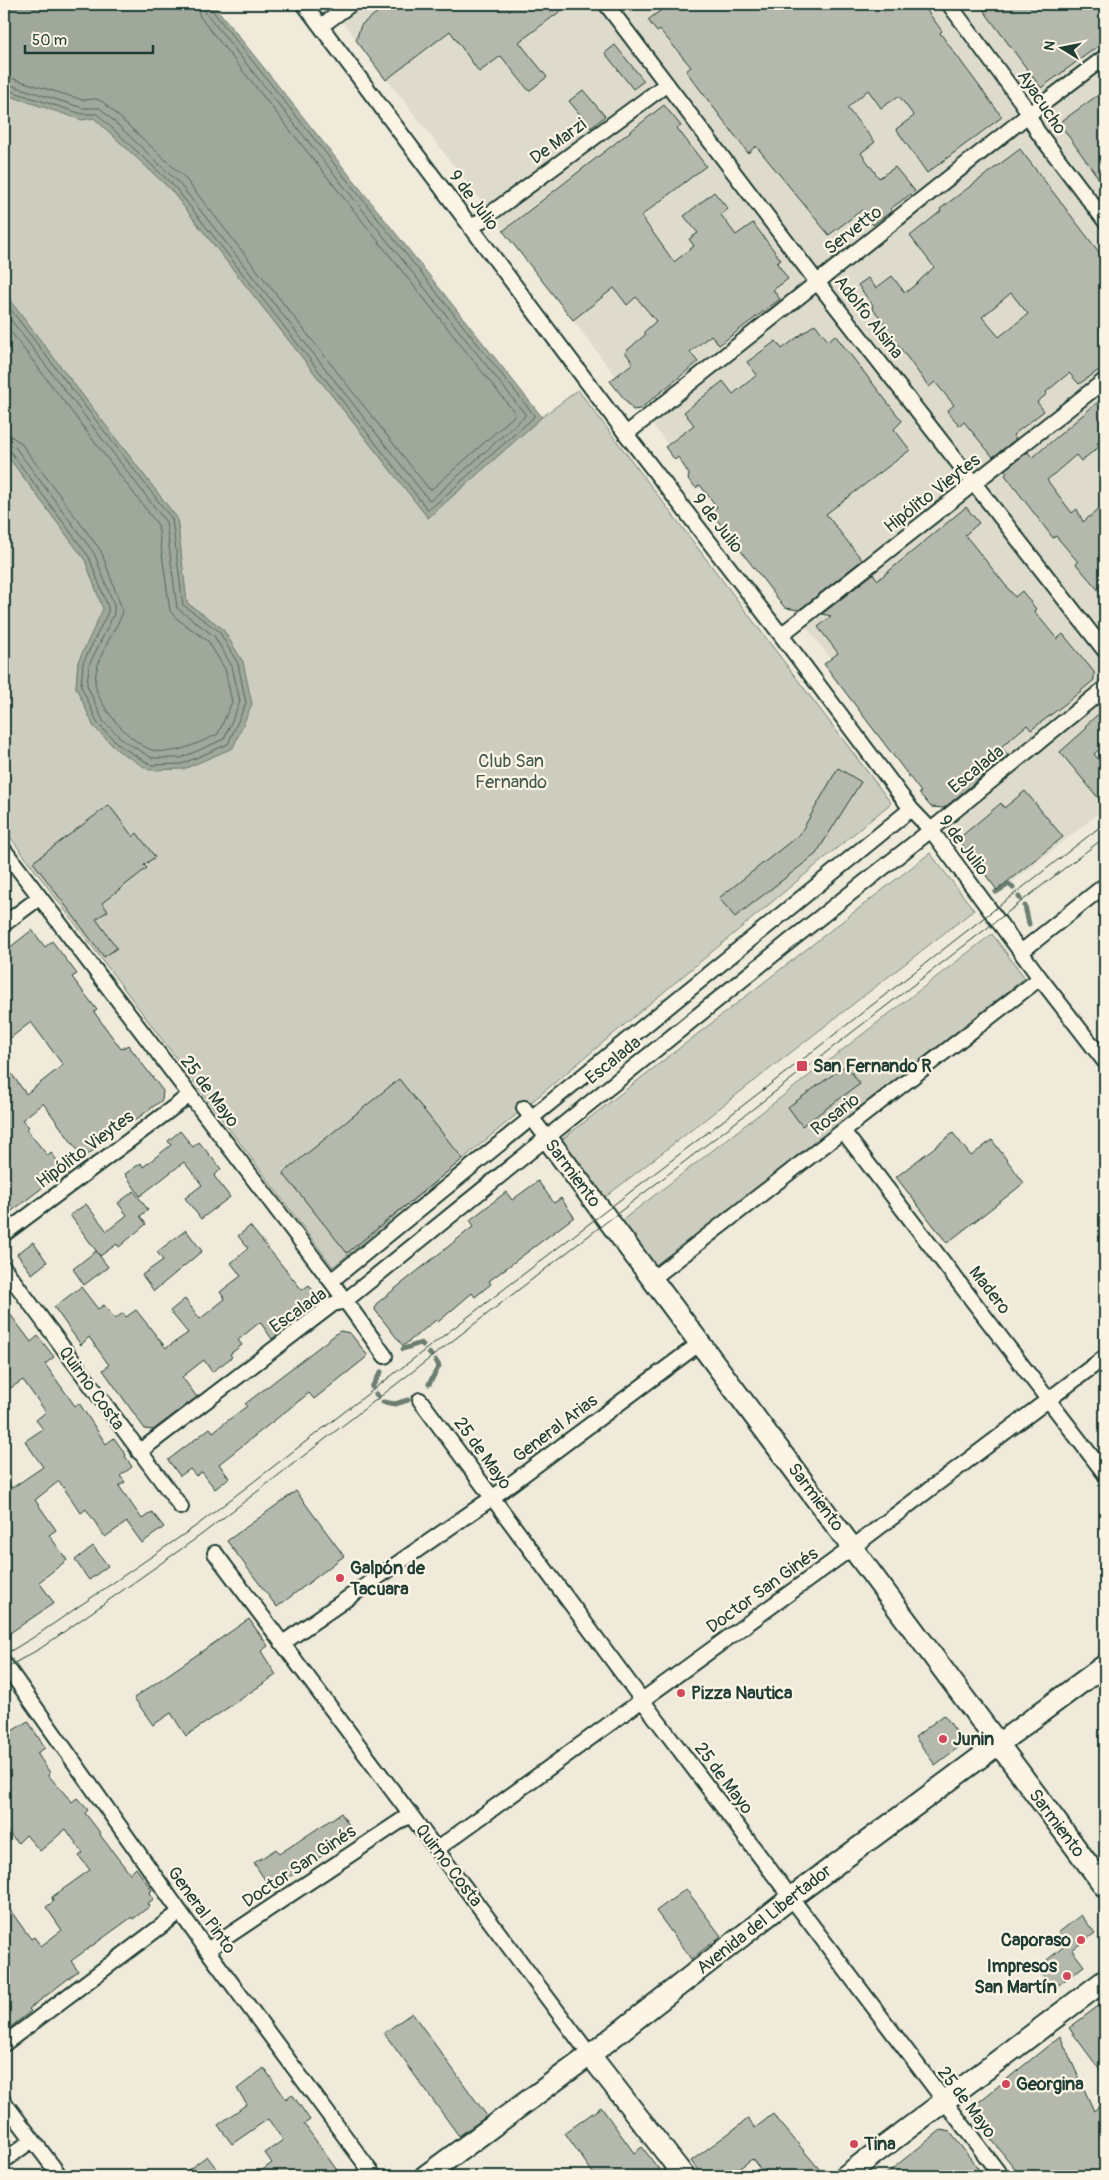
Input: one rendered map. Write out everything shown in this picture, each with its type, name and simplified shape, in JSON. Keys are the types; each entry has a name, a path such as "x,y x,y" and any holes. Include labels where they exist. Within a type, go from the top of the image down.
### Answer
{"main road":[{"name":"Sarmiento","path":"547,1138 1105,1887"},
{"name":"Avenida del Libertador","path":"425,2176 590,2054 792,1897 1105,1665"},
{"path":"845,2176 1105,1980"},
{"name":"Quirno Costa","path":"590,2054 684,2176"}],"street":[{"name":"9 de Julio","path":"304,4 626,434 781,635 911,810 931,830 1040,978 1105,1062"},
{"path":"321,26 351,4"},
{"name":"Adolfo Alsina","path":"606,4 817,282 976,483 1105,651"},
{"name":"Ayacucho","path":"949,4 1023,104 1037,131 1105,221"},
{"name":"Servetto","path":"626,434 1028,115 1105,57"},
{"name":"De Marzi","path":"471,228 667,84"},
{"name":"Hipólito Vieytes","path":"781,635 1105,380"},
{"name":"Escalada","path":"140,1452 333,1304 345,1301 790,940 931,830 1105,688"},
{"name":"Escalada","path":"331,1281 528,1113 911,810"},
{"name":"25 de Mayo","path":"4,850 331,1281 385,1356"},
{"path":"1021,952 1105,885"},
{"path":"4,924 39,898"},
{"name":"Rosario","path":"652,1279 1040,978"},
{"name":"Hipólito Vieytes","path":"4,1234 190,1095"},
{"name":"Sarmiento","path":"528,1113 547,1138"},
{"name":"Madero","path":"843,1131 1105,1474"},
{"name":"Quirno Costa","path":"4,1268 181,1508"},
{"name":"General Arias","path":"283,1643 492,1498 700,1343"},
{"name":"Doctor San Ginés","path":"437,1849 853,1547 1105,1357"},
{"name":"25 de Mayo","path":"420,1400 642,1700 792,1897 943,2102 1001,2176"},
{"name":"Quirno Costa","path":"215,1553 590,2054"},
{"name":"General Pinto","path":"4,1663 207,1950 374,2176"},
{"name":"Doctor San Ginés","path":"207,1950 411,1814"},
{"path":"4,2044 180,1912"},
{"path":"4,2102 60,2176"},
{"path":"4,2161 32,2140"}],"shaded area":[{"path":"329,4 1105,4 1105,808 1005,888 573,320"}],"green space":[{"name":"Club San Fernando","path":"4,94 82,119 94,118 170,189 428,518 542,417 578,390 891,803 333,1267 4,829 4,451 85,560 104,610 78,662 76,687 94,727 243,662 222,628 187,603 177,518 4,293"},
{"path":"930,853 974,910 604,1198 560,1141"},
{"path":"992,934 1025,978 655,1267 620,1222"}],"water":[{"path":"4,4 213,4 542,417 428,518 170,189 94,118 82,120 4,94"},
{"path":"4,293 177,518 187,603 222,628 243,662 252,704 233,748 184,769 149,770 117,750 94,727 76,687 78,662 103,609 85,560 4,451"}],"building":[{"path":"388,4 570,4 519,42 547,77 529,91 501,56 479,72 450,31 386,80 356,40 361,25"},
{"path":"674,4 922,4 942,31 940,33 1002,117 927,173 896,129 914,116 899,96 881,108 868,90 847,108 875,142 861,153 879,178 895,167 915,191 890,209 892,211 873,225 862,210 829,235 756,146 748,153 686,71 691,67 660,30 657,32 648,20 665,7 667,10"},
{"path":"979,4 1105,4 1105,41 1041,88"},
{"path":"615,45 644,81 633,89 605,53"},
{"path":"583,90 605,116 591,128 569,101"},
{"path":"1105,90 1105,187 1059,123"},
{"path":"664,105 681,126 677,128 706,166 641,216 674,262 694,246 689,239 698,233 684,216 714,192 728,209 721,215 736,235 753,223 781,260 777,263 788,279 773,290 780,299 719,345 711,335 690,352 698,362 640,409 633,410 610,381 633,363 625,352 646,334 644,332 656,321 636,297 627,305 614,288 573,320 503,231"},
{"path":"1020,149 1105,260 1105,366 1079,384 1069,373 1037,402 1044,411 1013,435 1016,439 993,457 964,422 960,426 947,411 954,405 935,382 929,387 890,334 888,336 879,326 884,322 872,308 873,306 858,285 868,278 876,288 892,276 905,293 916,284 934,267 910,236 941,211 940,209","holes":["1011,293 1028,314 999,337 982,317"]},
{"path":"815,324 828,341 835,335 902,421 894,429 910,450 826,514 862,560 799,610 785,608 710,511 717,507 700,485 696,488 688,479 689,474 678,457 675,460 665,447 694,425 684,412 723,381 733,394 757,375 747,362 776,341 782,349"},
{"path":"1105,396 1105,435 1097,443 1100,446 1081,461 1076,455 1047,480 1072,513 1077,509 1083,522 1105,504 1105,598 1076,564 1078,562 1056,536 1053,538 1005,475 1007,473 1004,470 1028,452 1032,458"},
{"path":"966,507 979,523 965,535 1015,597 1022,591 1036,609 1034,611 1057,639 1063,634 1094,672 1094,680 1031,730 1027,725 1001,747 1008,755 944,808 931,807 824,664 838,653 818,627 831,616 822,614 873,574 878,580"},
{"path":"1105,708 1105,744 1094,754 1105,767 1105,806 1060,752 1087,728 1085,726"},
{"path":"838,768 861,782 816,854 735,917 719,898 800,834"},
{"path":"1025,791 1063,837 997,890 958,839 1001,803 1004,808"},
{"path":"109,805 133,837 137,833 155,857 144,865 147,868 102,903 108,911 96,919 117,948 104,957 33,862"},
{"path":"32,930 45,947 52,941 77,974 72,977 97,1010 94,1012 121,1049 128,1045 163,1091 162,1100 134,1121 131,1116 95,1142 99,1146 83,1158 43,1103 22,1120 29,1127 26,1129 48,1156 51,1153 62,1166 56,1170 59,1175 4,1217 4,1063 26,1094 63,1065 31,1022 4,1043 4,952"},
{"path":"846,1065 860,1084 802,1126 788,1107"},
{"path":"399,1079 463,1159 347,1253 283,1173"},
{"path":"180,1131 193,1147 199,1142 221,1169 214,1176 230,1197 201,1219 185,1198 202,1185 184,1162 140,1196 125,1174 141,1163 143,1167 171,1145 168,1141"},
{"path":"953,1133 971,1156 992,1140 1024,1183 947,1243 896,1177"},
{"path":"538,1181 554,1203 561,1198 574,1217 489,1281 491,1284 475,1297 472,1293 438,1322 436,1320 403,1346 375,1310 376,1304 474,1226 470,1220 506,1192 512,1200"},
{"path":"134,1191 148,1210 140,1216 146,1224 119,1247 117,1244 100,1256 70,1215 86,1204 107,1231 127,1215 118,1203"},
{"path":"250,1226 302,1290 309,1285 319,1299 296,1316 298,1318 272,1339 260,1322 238,1340 242,1345 230,1354 232,1357 212,1372 204,1360 182,1377 197,1397 153,1430 145,1429 103,1370 109,1365 89,1337 81,1345 54,1307 81,1287 98,1309 104,1305 115,1319 123,1313 126,1317 136,1310 166,1348 188,1333 170,1311 185,1299 200,1319 225,1299 220,1292 241,1276 231,1263 248,1248 238,1236"},
{"path":"186,1230 202,1251 154,1291 142,1275 163,1260 157,1252"},
{"path":"33,1242 47,1262 32,1274 17,1254"},
{"path":"96,1251 108,1267 84,1285 73,1269"},
{"path":"4,1306 31,1342 38,1336 54,1357 45,1364 75,1406 79,1403 106,1444 114,1438 126,1455 132,1467 120,1476 125,1482 119,1486 142,1519 152,1512 164,1527 142,1543 127,1522 105,1537 86,1509 81,1513 59,1481 35,1500 56,1530 49,1535 67,1560 39,1582 54,1603 4,1637 4,1476 12,1488 43,1467 25,1441 43,1429 36,1420 46,1412 23,1380 9,1389 4,1382"},
{"path":"340,1331 350,1333 368,1356 314,1399 309,1393 219,1464 229,1478 215,1489 202,1472 196,1476 190,1469 180,1476 168,1460 210,1428 213,1432 247,1406 245,1404"},
{"path":"296,1491 344,1556 277,1607 227,1541"},
{"path":"93,1546 108,1566 89,1580 75,1560"},
{"path":"249,1619 268,1646 261,1651 276,1675 186,1736 171,1713 153,1725 134,1698"},
{"path":"944,1715 961,1738 959,1747 935,1765 915,1737"},
{"path":"28,1721 45,1748 37,1753 50,1773 48,1775 72,1802 77,1798 88,1810 85,1813 100,1835 130,1874 136,1868 152,1890 149,1893 154,1899 148,1903 150,1906 133,1919 132,1917 71,1961 78,1971 29,2009 31,2011 11,2027 4,2018 4,1902 31,1939 34,1937 41,1946 62,1930 46,1907 53,1902 52,1897 90,1870 79,1856 83,1853 66,1829 40,1851 26,1835 18,1843 4,1828 4,1736"},
{"path":"341,1813 355,1834 271,1889 254,1863 276,1849 279,1854"},
{"path":"686,1889 721,1936 691,1959 656,1911"},
{"path":"1081,1915 1095,1933 1072,1950 1084,1966 1053,1989 1037,1968 1067,1944 1058,1933"},
{"path":"1105,2001 1105,2077 1069,2028"},
{"path":"412,2013 487,2116 459,2136 384,2033"},
{"path":"1060,2036 1094,2111 1105,2100 1105,2176 1021,2176 971,2114 975,2105"},
{"path":"264,2068 286,2099 292,2094 310,2120 304,2124 341,2176 254,2176 272,2163 265,2153 283,2140 268,2119 232,2144 218,2125 247,2104 237,2089"},
{"path":"601,2107 634,2153 642,2147 664,2176 595,2176 565,2133"},
{"path":"773,2114 825,2176 766,2176 752,2159 729,2176 702,2176 691,2161 748,2119 755,2128"},
{"path":"941,2130 950,2132 984,2176 883,2176"},
{"path":"207,2156 222,2176 180,2176"}],"waterway":[{"path":"996,892 1009,884 1013,888"},
{"path":"1025,906 1029,924"},
{"path":"403,1349 421,1343 423,1345"},
{"path":"429,1384 439,1366 436,1361"},
{"path":"372,1387 381,1372"},
{"path":"383,1402 395,1404 408,1400"}],"tram line":[{"path":"4,1655 34,1637 196,1526 798,1063 1105,823"},
{"path":"4,1669 41,1648 201,1535 1105,837"}],"place":[{"name":"San Fernando R","path":"802,1066"},
{"name":"Galpón de Tacuara","path":"340,1578"},
{"name":"Pizza Nautica","path":"681,1693"},
{"name":"Junin","path":"943,1739"},
{"name":"Caporaso","path":"1081,1940"},
{"name":"Impresos San Martín","path":"1067,1976"},
{"name":"Georgina","path":"1006,2084"},
{"name":"Tina","path":"854,2144"}]}
